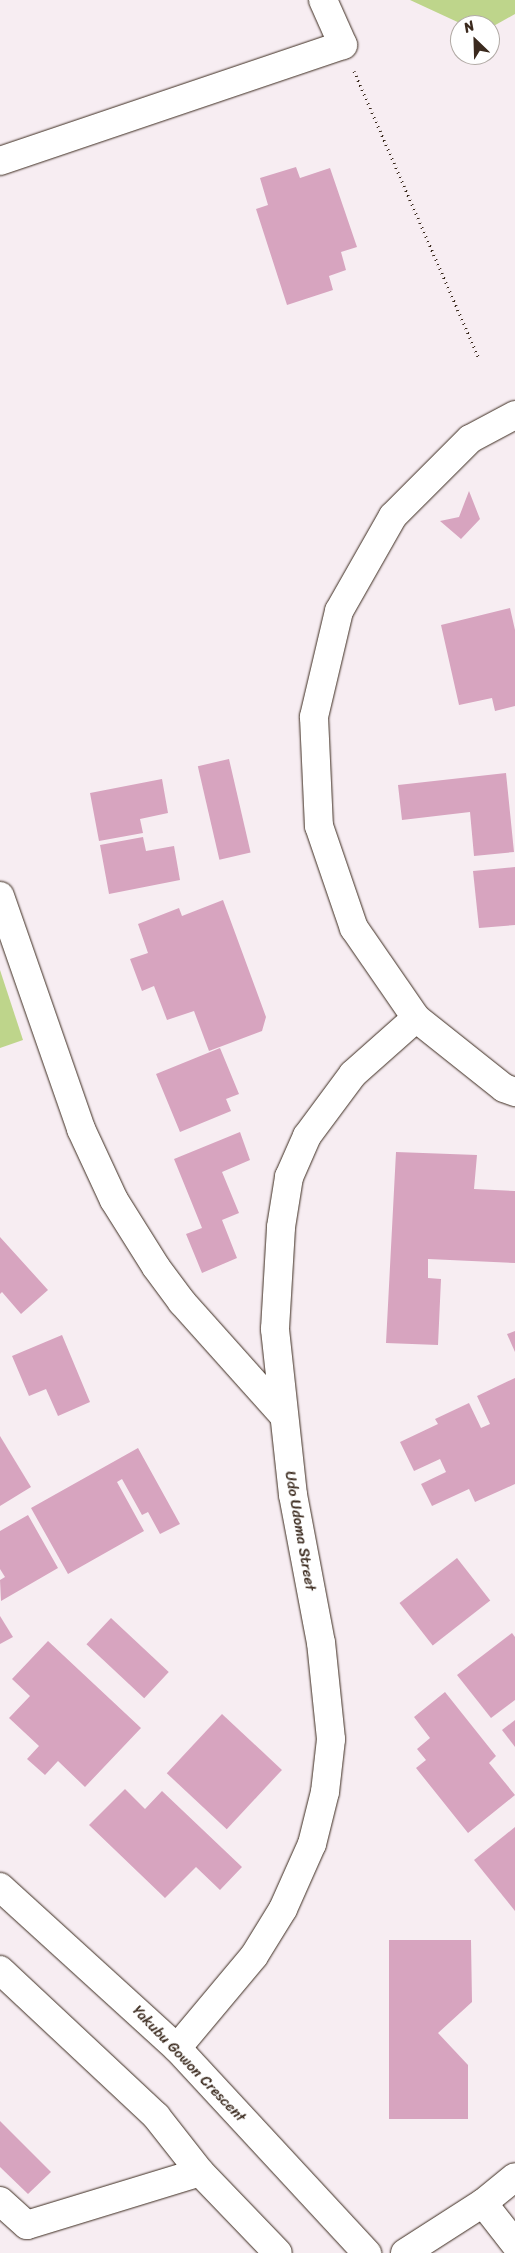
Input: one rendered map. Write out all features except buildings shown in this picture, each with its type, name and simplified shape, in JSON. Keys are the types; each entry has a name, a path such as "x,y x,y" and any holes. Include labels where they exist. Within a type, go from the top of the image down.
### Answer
{"street":[{"path":"0,161 343,46 323,0"},
{"path":"515,415 470,439 393,516 339,611 314,717 319,826 354,928 416,1018 504,1088 515,1092"},
{"path":"0,896 81,1129 114,1200 156,1267 182,1302 282,1414"},
{"name":"Udo Udoma Street","path":"177,2048 254,1956 283,1909 312,1844 325,1792 330,1739 321,1643 293,1495 282,1414 275,1328 281,1227 289,1177 307,1136 353,1074 416,1018"},
{"name":"Yakubu Gowon Crescent","path":"0,1887 177,2048 367,2253"},
{"path":"0,1970 156,2116 200,2172 278,2253"},
{"path":"0,2201 27,2225 200,2172"},
{"path":"405,2253 483,2203 515,2177"},
{"path":"483,2203 515,2244"}],"path":[{"path":"343,46 479,358"}],"green space":[{"path":"410,0 515,0 515,14 500,22 500,15 450,15 450,19"},
{"path":"0,970 23,1040 0,1048"}]}
